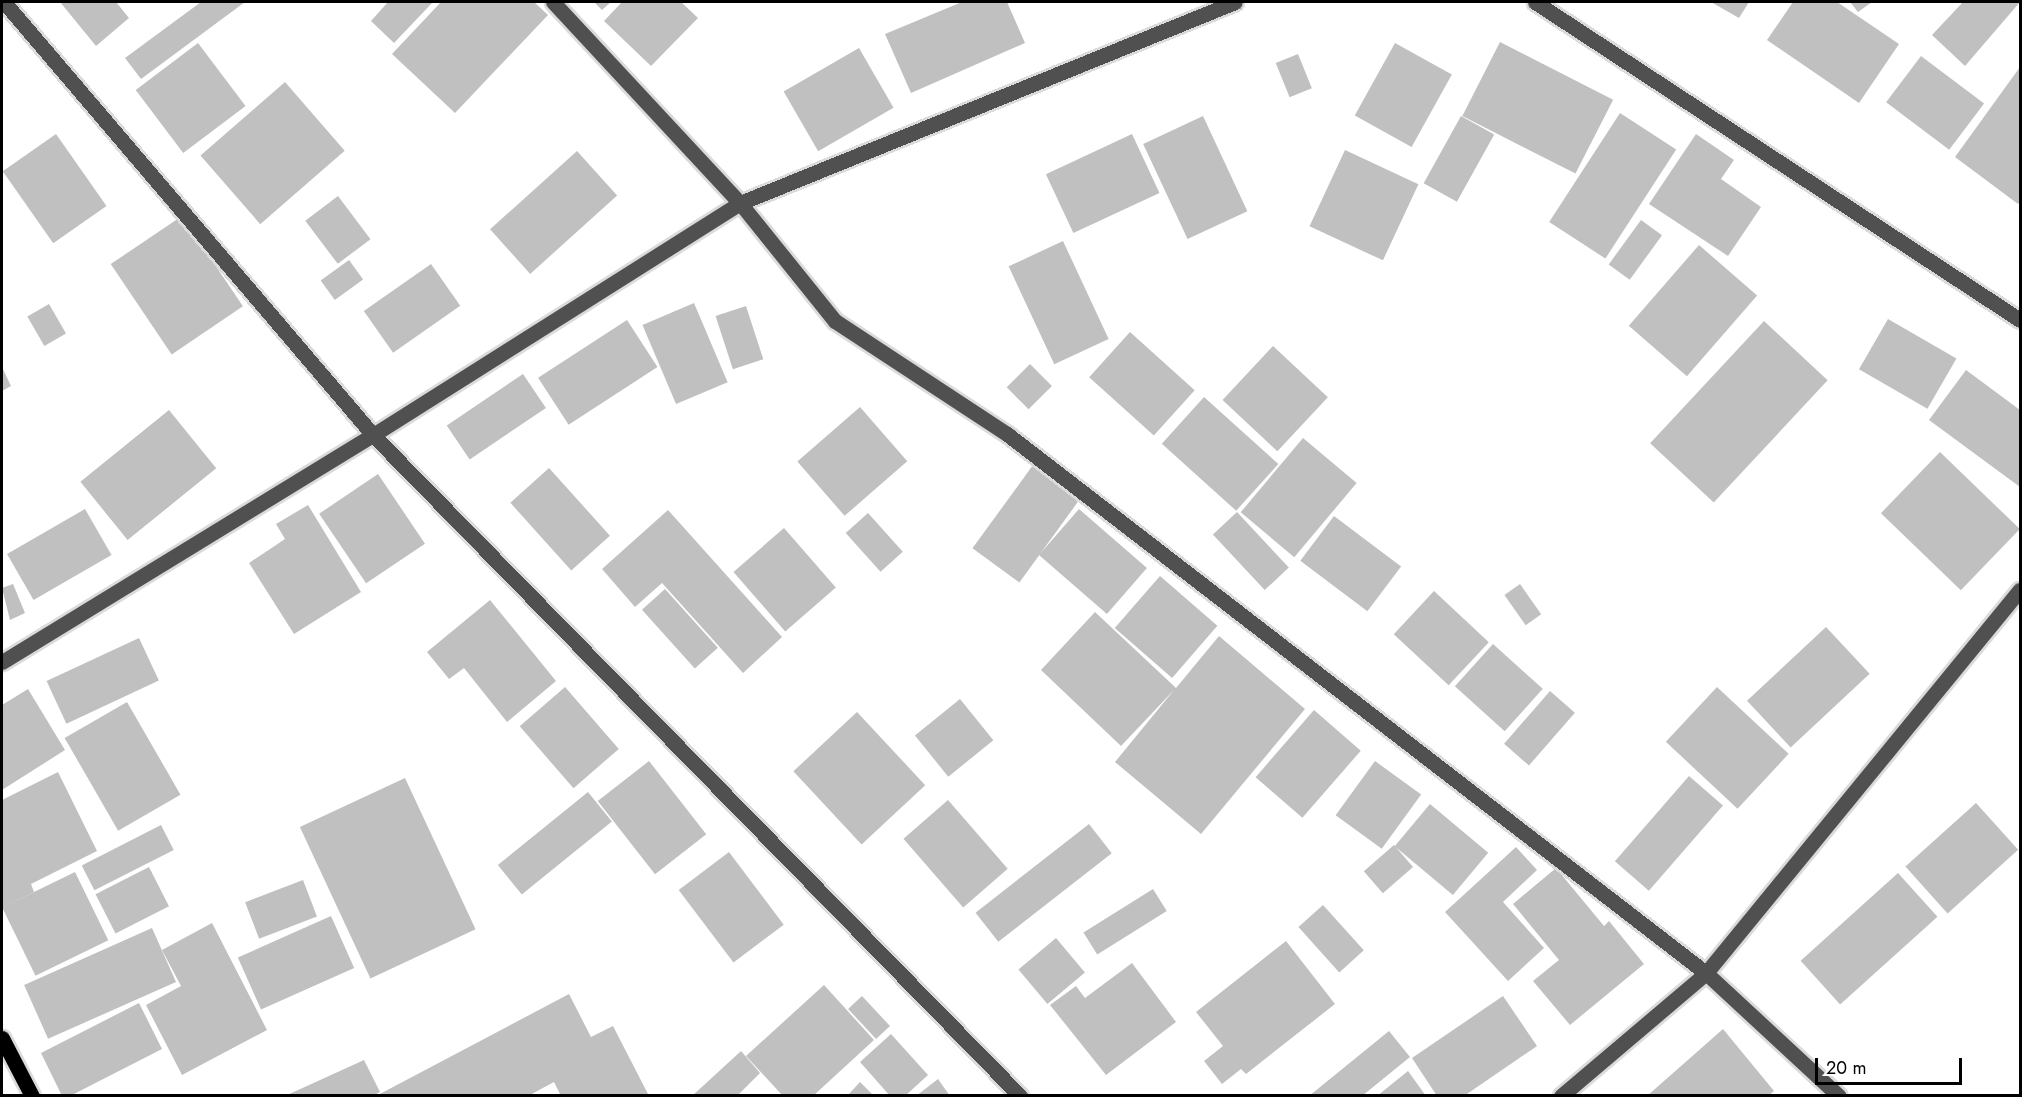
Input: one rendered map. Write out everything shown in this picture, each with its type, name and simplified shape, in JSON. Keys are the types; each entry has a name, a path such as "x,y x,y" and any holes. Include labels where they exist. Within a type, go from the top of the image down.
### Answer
{"main road":[{"path":"2,1038 32,1095"}],"street":[{"path":"4,2 374,435 1020,1095"},
{"path":"553,2 740,203 836,321 1007,434 1706,973 1839,1095"},
{"path":"2,662 374,435 740,203 1234,2"},
{"path":"1535,2 2020,320"},
{"path":"1562,1095 1706,973 2020,590"}],"building":[{"path":"60,2 116,2 129,18 96,46"},
{"path":"201,2 245,2 141,79 125,58"},
{"path":"388,2 433,2 394,43 371,21"},
{"path":"441,2 534,2 548,15 455,113 392,54"},
{"path":"594,2 611,2 602,10"},
{"path":"622,2 681,2 698,18 651,66 604,21"},
{"path":"962,2 1007,2 1025,43 911,93 885,34"},
{"path":"1711,2 1749,2 1739,18"},
{"path":"1793,2 1837,2 1899,44 1859,103 1767,40"},
{"path":"1850,2 1872,2 1858,12"},
{"path":"1963,2 2020,2 1965,66 1932,35"},
{"path":"1500,42 1613,100 1575,174 1462,116"},
{"path":"198,43 246,106 183,153 136,90"},
{"path":"1395,43 1452,75 1412,147 1355,116"},
{"path":"859,48 894,108 818,151 784,92"},
{"path":"1298,54 1312,88 1290,97 1276,63"},
{"path":"1921,56 1984,104 1949,150 1886,102"},
{"path":"2020,67 2020,201 2018,204 1955,157"},
{"path":"285,82 345,151 260,224 200,155"},
{"path":"1620,113 1676,149 1605,259 1549,222"},
{"path":"1203,116 1247,211 1188,239 1143,144"},
{"path":"1461,116 1494,134 1457,202 1424,183"},
{"path":"56,134 106,206 53,243 3,171"},
{"path":"1132,134 1159,193 1073,233 1046,174"},
{"path":"1696,134 1734,160 1721,179 1761,207 1728,256 1649,204"},
{"path":"1345,150 1418,184 1383,260 1310,226"},
{"path":"577,151 617,196 530,274 490,229"},
{"path":"338,196 370,239 338,264 305,221"},
{"path":"182,216 243,306 172,354 111,264"},
{"path":"1641,220 1662,235 1630,280 1609,264"},
{"path":"1063,241 1109,339 1054,364 1009,266"},
{"path":"1699,245 1757,296 1687,376 1629,326"},
{"path":"349,260 363,279 335,300 321,281"},
{"path":"431,264 460,306 393,353 364,311"},
{"path":"694,303 728,382 676,404 642,325"},
{"path":"49,304 66,333 44,346 27,316"},
{"path":"746,306 763,359 733,369 716,316"},
{"path":"1888,319 1956,358 1927,409 1859,369"},
{"path":"627,320 657,367 569,425 538,378"},
{"path":"1764,321 1828,380 1714,502 1650,443"},
{"path":"1130,332 1195,390 1154,436 1089,377"},
{"path":"1273,346 1328,397 1277,451 1223,400"},
{"path":"1030,364 1052,386 1029,409 1007,387"},
{"path":"2,367 11,386 2,391"},
{"path":"1966,370 2020,410 2020,487 1929,420"},
{"path":"523,374 546,408 470,459 447,425"},
{"path":"1204,397 1278,464 1236,511 1162,444"},
{"path":"860,407 907,461 845,516 797,461"},
{"path":"169,410 216,468 128,540 80,482"},
{"path":"1303,438 1357,483 1294,557 1241,512"},
{"path":"1940,452 2020,529 1961,590 1881,513"},
{"path":"1033,465 1080,499 1019,582 972,548"},
{"path":"549,468 610,536 571,570 510,503"},
{"path":"378,474 425,544 366,583 319,514"},
{"path":"308,505 361,592 294,634 249,563 285,539 276,524"},
{"path":"85,509 112,555 34,600 7,554"},
{"path":"1079,509 1147,568 1107,614 1039,555"},
{"path":"668,510 782,637 743,673 662,583 635,607 602,569"},
{"path":"1237,512 1289,568 1265,590 1213,535"},
{"path":"868,513 903,552 881,572 846,533"},
{"path":"1334,516 1401,567 1367,611 1300,561"},
{"path":"784,528 836,588 785,632 733,572"},
{"path":"1160,576 1217,626 1172,678 1115,628"},
{"path":"13,584 25,613 10,620 2,588"},
{"path":"1520,584 1541,614 1526,625 1504,595"},
{"path":"665,589 718,648 695,668 642,610"},
{"path":"1434,591 1489,642 1449,685 1394,634"},
{"path":"490,600 556,681 507,722 464,668 449,679 427,652"},
{"path":"1095,612 1176,688 1219,636 1305,709 1201,834 1115,762 1174,690 1121,746 1041,670"},
{"path":"1826,627 1870,674 1791,747 1747,701"},
{"path":"139,638 159,681 66,724 47,681"},
{"path":"1493,644 1543,689 1505,731 1455,686"},
{"path":"565,687 619,749 574,788 520,726"},
{"path":"1717,687 1789,754 1738,809 1666,742"},
{"path":"28,689 65,750 2,790 2,705"},
{"path":"1550,691 1575,713 1529,765 1504,744"},
{"path":"960,699 993,740 948,777 915,736"},
{"path":"127,702 180,795 118,831 65,738"},
{"path":"1314,710 1361,751 1302,818 1256,777"},
{"path":"857,712 925,785 862,844 793,771"},
{"path":"649,761 706,834 655,874 598,801"},
{"path":"1375,761 1421,795 1382,849 1336,815"},
{"path":"58,772 97,851 31,884 34,892 2,908 2,800"},
{"path":"1689,776 1723,806 1649,891 1615,861"},
{"path":"405,778 476,929 370,978 300,827"},
{"path":"588,792 612,822 522,895 498,865"},
{"path":"948,800 1008,869 963,907 903,839"},
{"path":"1976,803 2018,850 1948,913 1905,867"},
{"path":"1430,804 1488,853 1453,895 1395,846"},
{"path":"1089,824 1112,853 998,942 976,913"},
{"path":"161,825 174,850 94,890 82,865"},
{"path":"1394,845 1413,867 1383,893 1364,871"},
{"path":"1516,847 1537,870 1503,902 1544,948 1508,981 1445,912"},
{"path":"729,852 784,925 733,963 679,890"},
{"path":"149,867 169,906 116,933 96,894"},
{"path":"1556,868 1604,926 1609,921 1644,964 1570,1025 1533,981 1559,960 1513,904"},
{"path":"75,872 108,940 36,976 2,908"},
{"path":"1898,873 1937,917 1840,1005 1801,961"},
{"path":"303,880 317,916 259,939 245,902"},
{"path":"1153,889 1167,911 1097,955 1083,932"},
{"path":"1323,905 1364,950 1339,972 1298,927"},
{"path":"331,916 354,968 261,1010 238,957"},
{"path":"212,923 267,1030 182,1075 146,1005 181,986 162,950"},
{"path":"152,928 176,982 48,1039 24,985"},
{"path":"1056,938 1085,972 1047,1004 1018,969"},
{"path":"1286,941 1335,1004 1246,1074 1241,1069 1222,1084 1204,1061 1223,1046 1196,1012"},
{"path":"1132,963 1176,1022 1106,1075 1050,1005 1076,986 1085,998"},
{"path":"824,985 874,1040 813,1096 783,1096 746,1056"},
{"path":"569,994 591,1037 613,1026 649,1096 561,1096 554,1082 528,1096 376,1096"},
{"path":"862,996 890,1026 876,1039 848,1009"},
{"path":"1503,996 1537,1046 1464,1096 1437,1096 1412,1058"},
{"path":"139,1003 162,1049 70,1096 62,1096 41,1053"},
{"path":"1723,1029 1774,1091 1768,1096 1647,1096"},
{"path":"1389,1031 1410,1057 1362,1096 1309,1096"},
{"path":"891,1034 928,1075 905,1096 890,1096 860,1062"},
{"path":"741,1051 760,1073 737,1096 692,1096"},
{"path":"364,1060 380,1092 373,1096 285,1096"},
{"path":"1408,1071 1426,1096 1377,1096"},
{"path":"938,1079 950,1096 916,1096"},
{"path":"860,1082 874,1096 847,1096"}]}
